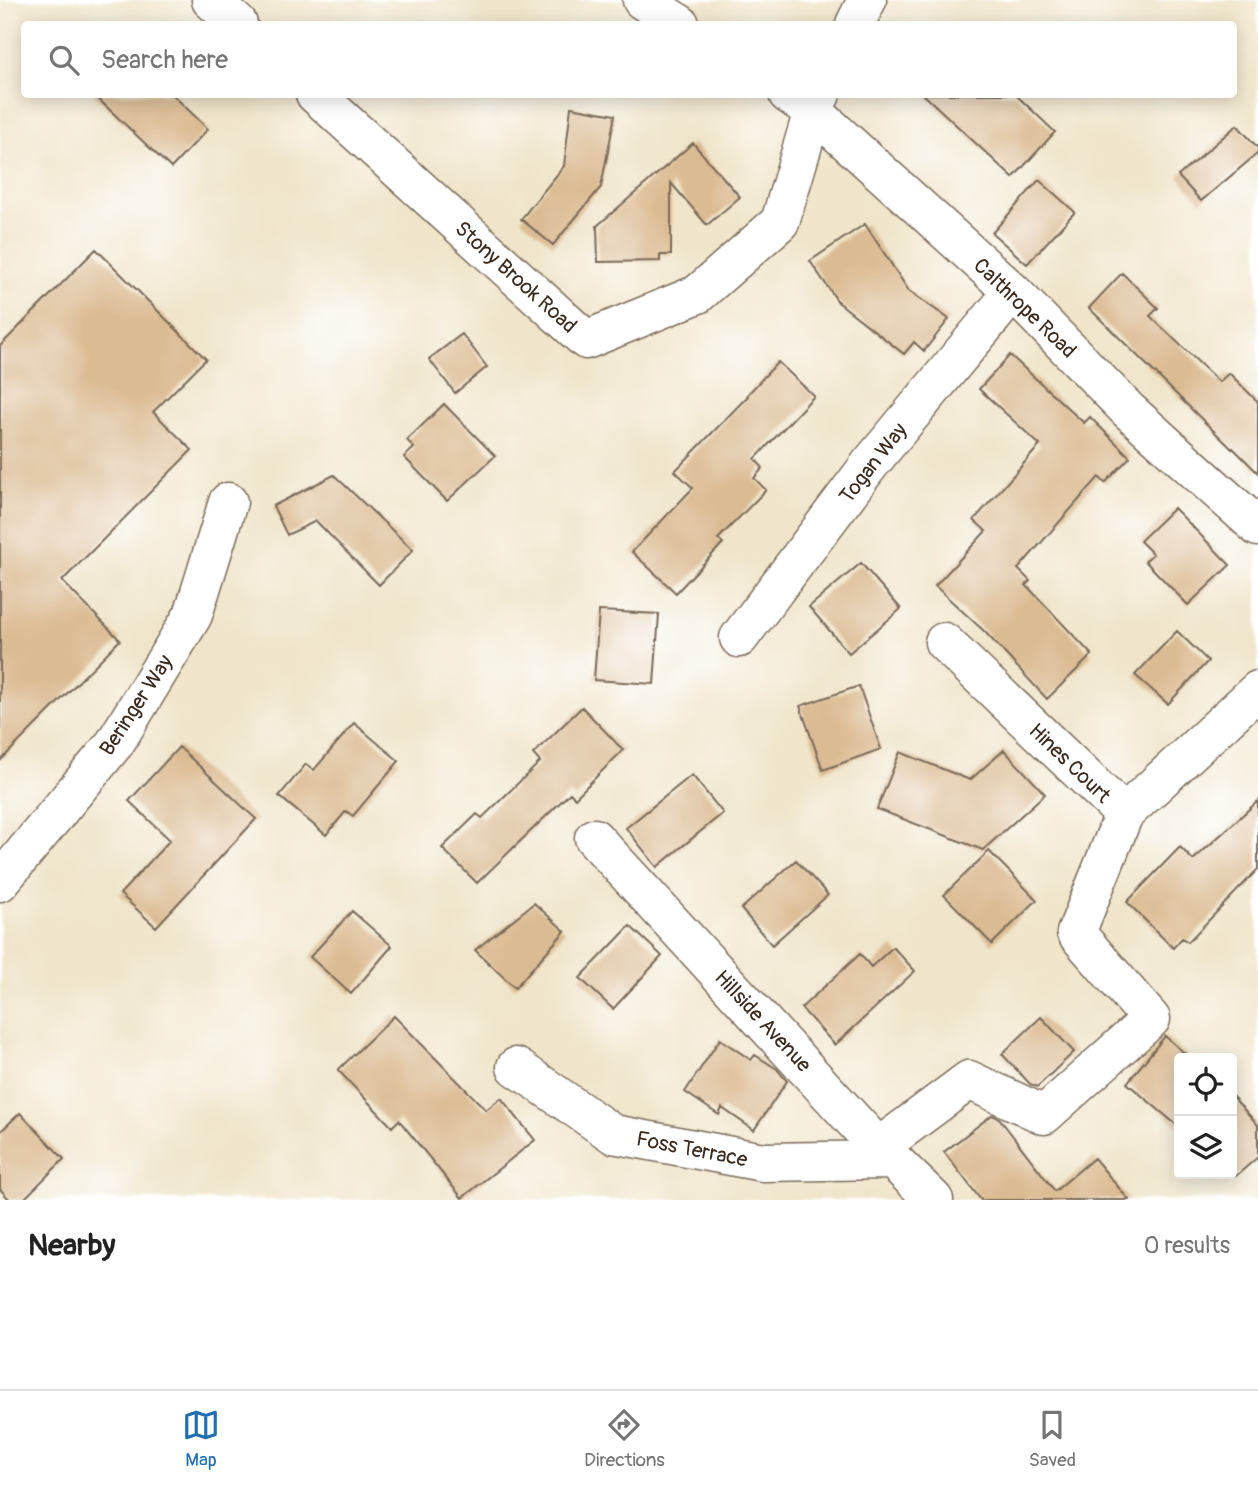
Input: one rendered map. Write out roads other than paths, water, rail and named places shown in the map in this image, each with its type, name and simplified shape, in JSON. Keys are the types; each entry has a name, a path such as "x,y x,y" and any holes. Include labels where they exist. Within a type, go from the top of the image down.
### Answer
{"street":[{"path":"211,0 235,21"},
{"path":"642,0 675,21"},
{"path":"856,21 867,0"},
{"name":"Stony Brook Road","path":"319,98 586,340 698,294 780,222 807,100"},
{"name":"Calthrope Road","path":"807,100 1013,292 1128,410 1258,527"},
{"name":"Togan Way","path":"739,638 870,464 1013,292"},
{"name":"Beringer Way","path":"0,882 116,743 193,615 228,502"},
{"name":"Hines Court","path":"944,642 1124,814 1258,690"},
{"path":"885,1154 969,1080 1044,1115 1152,1019 1076,933 1124,814"},
{"name":"Hillside Avenue","path":"594,838 885,1154 934,1200"},
{"name":"Foss Terrace","path":"516,1067 613,1134 763,1162 885,1154"}]}
